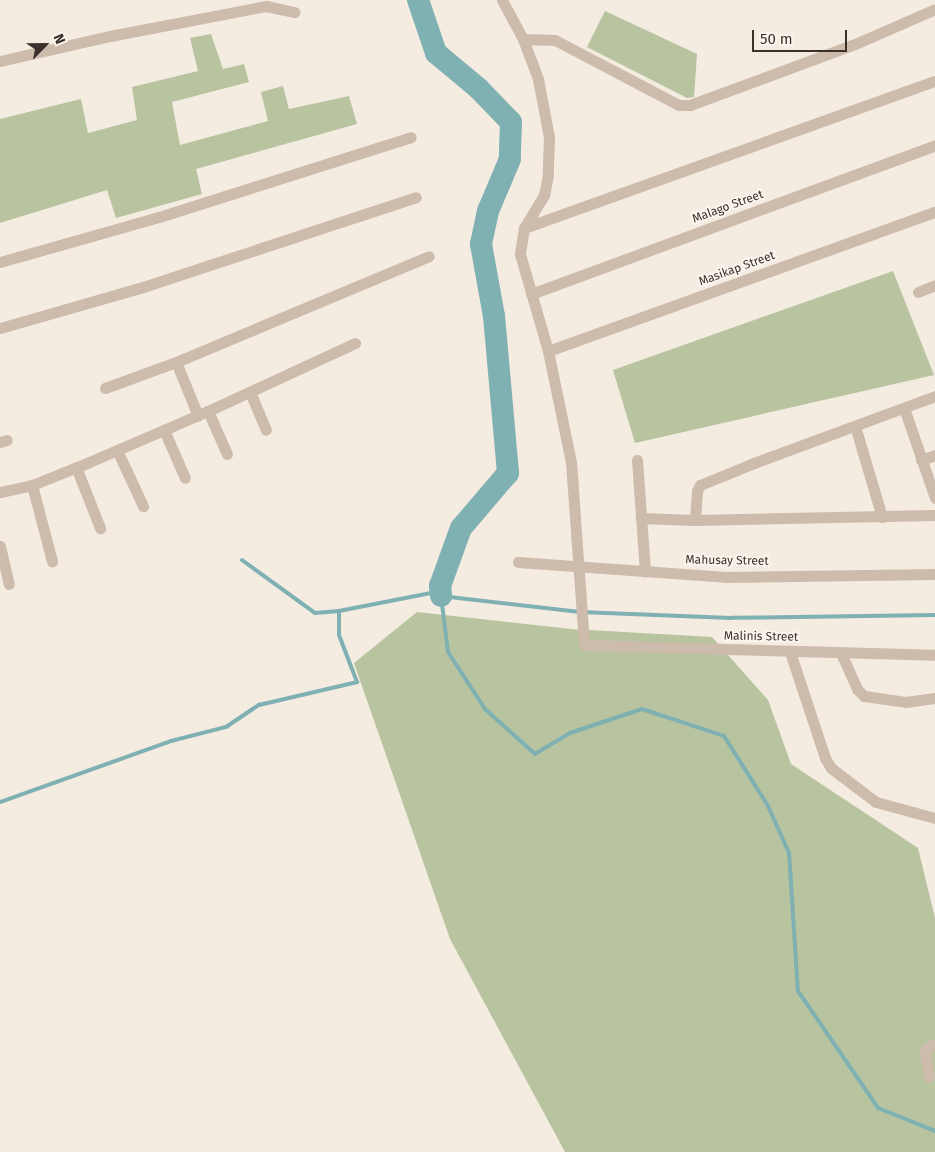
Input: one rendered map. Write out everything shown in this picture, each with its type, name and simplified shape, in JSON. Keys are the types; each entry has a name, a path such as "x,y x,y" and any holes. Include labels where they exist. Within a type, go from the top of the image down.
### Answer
{"street":[{"path":"502,0 523,39 538,79 549,137 548,175 544,195 524,228 520,254 548,352 571,462 580,566"},
{"path":"0,61 110,36 266,6 294,12"},
{"path":"523,39 555,40 679,104 690,105 855,44 935,9"},
{"path":"524,228 935,82"},
{"path":"0,262 159,217 411,137"},
{"name":"Malago Street","path":"531,294 935,145"},
{"path":"0,328 146,286 416,197"},
{"name":"Masikap Street","path":"548,352 935,212"},
{"path":"106,388 176,362 429,256"},
{"path":"918,292 935,285"},
{"path":"0,492 32,485 118,450 250,392 355,342"},
{"path":"176,362 227,454"},
{"path":"250,392 266,430"},
{"path":"695,520 697,491 700,486 935,396"},
{"path":"904,408 935,498"},
{"path":"855,426 882,517"},
{"path":"164,430 185,478"},
{"path":"118,450 143,506"},
{"path":"921,460 935,455"},
{"path":"637,460 645,572"},
{"path":"76,467 100,528"},
{"path":"32,485 52,561"},
{"path":"641,518 695,520 935,515"},
{"path":"0,546 9,584"},
{"name":"Mahusay Street","path":"518,562 725,577 935,574"},
{"name":"Malinis Street","path":"580,566 583,643 586,646 935,655"},
{"path":"790,652 824,758 831,768 876,802 935,818"},
{"path":"841,653 858,689 864,696 906,702 935,698"},
{"path":"929,1077 925,1053 927,1048 935,1044"}],"green space":[{"path":"605,11 697,54 694,97 687,98 587,47"},
{"path":"211,34 223,69 244,64 249,82 172,102 180,145 268,121 261,92 283,86 289,109 349,96 357,124 196,169 202,194 116,218 107,190 0,223 0,119 81,99 88,133 137,120 132,87 198,71 190,38"},
{"path":"893,271 934,375 635,443 613,370"},
{"path":"417,612 571,629 712,637 768,700 791,764 918,848 935,918 935,1152 565,1152 450,939 354,663"}],"waterway":[{"path":"418,0 436,53 478,88 511,122 510,159 488,211 481,244 494,316 508,473 461,528 440,586 441,596"},
{"path":"242,560 315,613 339,611"},
{"path":"0,802 171,741 226,727 259,705 357,682 339,635 339,611 441,591"},
{"path":"935,615 731,618 580,612 441,596 448,652 485,709 535,754 570,733 642,709 724,736 768,806 789,853 798,991 878,1108 935,1131"}]}
